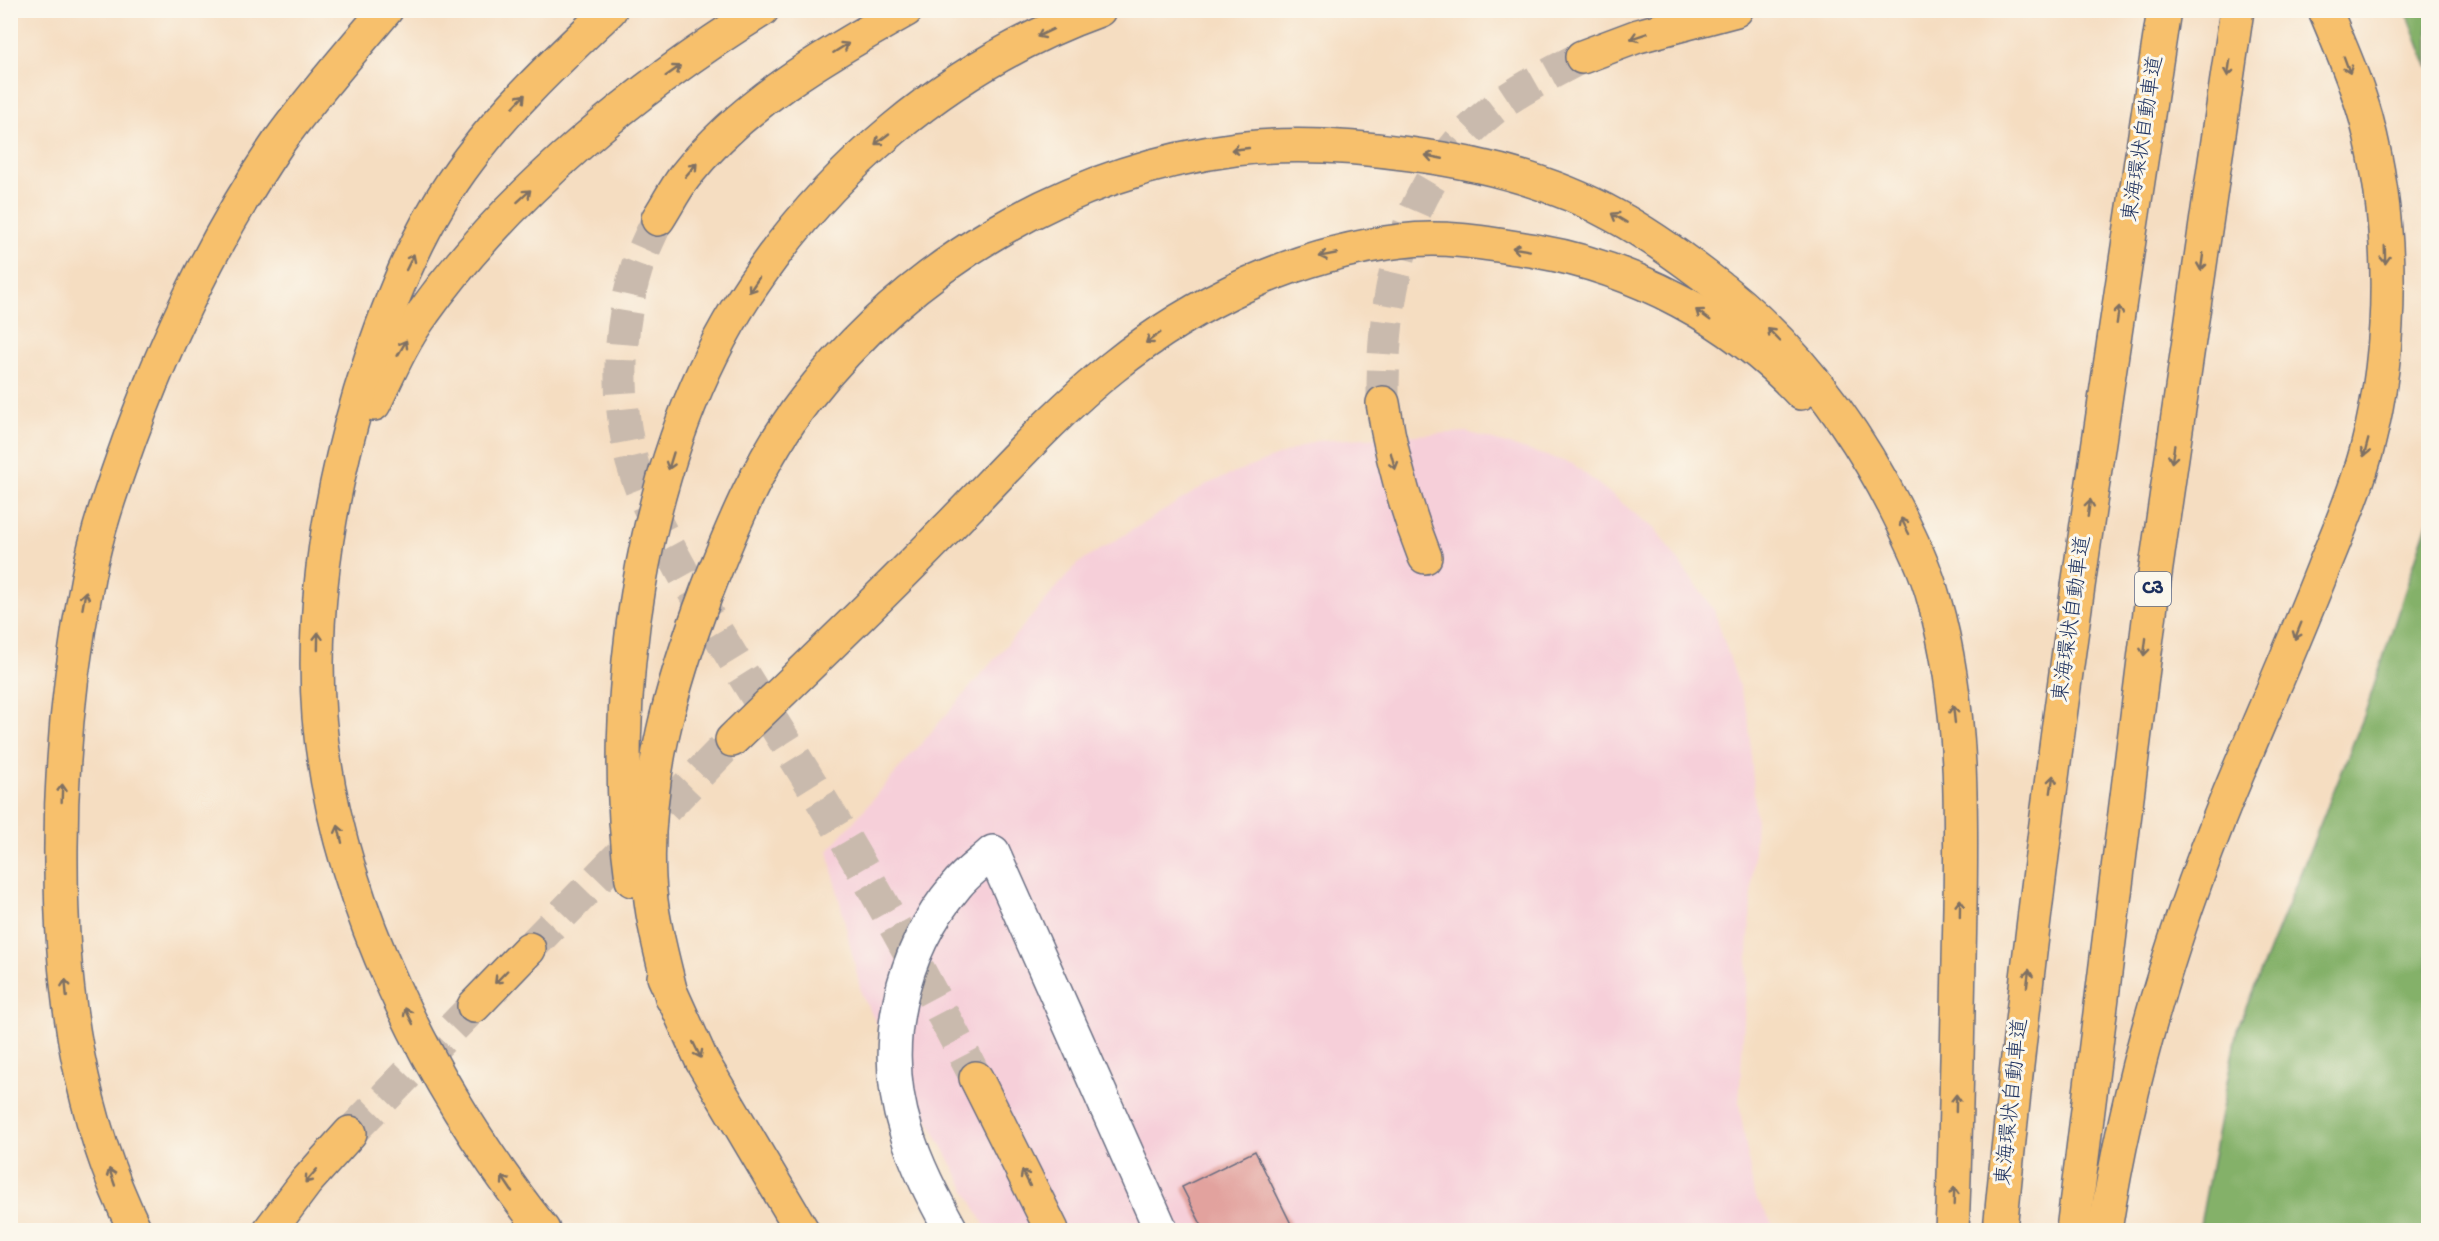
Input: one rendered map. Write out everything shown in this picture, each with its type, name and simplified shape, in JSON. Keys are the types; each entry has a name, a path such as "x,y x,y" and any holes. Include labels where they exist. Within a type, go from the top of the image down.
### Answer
{"highway":[{"path":"135,1230 118,1195 94,1125 77,1059 66,993 61,921 64,746 73,658 88,573 114,483 149,388 184,307 229,224 278,144 332,74 386,10"},
{"path":"543,1230 509,1188 423,1044 388,972 362,906 342,845 327,778 319,715 318,639 322,576 334,496 353,419 375,345 403,276 433,214 469,159 510,111 610,10"},
{"path":"334,496 392,366 422,313 464,260 517,202 589,137 666,75 762,10"},
{"path":"658,219 684,178 718,139 755,105 803,71 906,10"},
{"path":"802,1230 702,1060 672,998 646,931 633,883 625,828 624,707 642,573 658,502 678,438 705,371 736,310 775,253 820,198 875,145 938,95 1001,54 1071,20 1099,10"},
{"path":"1582,57 1638,36 1736,10"},
{"name":"東海環状自動車道","path":"2000,1230 2040,869 2083,549 2164,10"},
{"name":"C3","path":"2073,1230 2153,588 2237,10"},
{"path":"2105,1230 2113,1177 2154,1010 2179,929 2229,794 2345,514 2367,449 2380,380 2386,313 2385,250 2379,182 2366,117 2325,10"},
{"path":"672,998 657,936 649,884 649,832 654,779 664,728 680,670 711,581 743,504 770,452 801,404 840,359 881,317 941,269 989,236 1050,202 1110,179 1172,160 1240,149 1304,145 1367,148 1428,156 1488,168 1549,187 1612,214 1670,250 1724,290 1772,331 1815,380 1851,429 1883,483 1912,540 1933,594 1946,649 1960,787 1961,873 1952,1230"},
{"path":"732,740 890,587 1045,429 1112,367 1189,315 1252,281 1317,257 1402,240 1473,240 1556,255 1628,276 1693,307 1778,369 1883,483"},
{"path":"1383,403 1390,453 1406,508 1425,557"},
{"path":"474,1006 529,949"},
{"path":"976,1078 1052,1230"},
{"path":"270,1230 306,1182 350,1133"}],"lane":[{"path":"951,1230 921,1172 905,1130 897,1087 895,1043 899,1004 909,963 930,921 957,884 993,852 1161,1230"}],"shaded area":[{"path":"1467,432 1573,464 1656,530 1714,610 1748,714 1756,819 1739,1103 1754,1195 1777,1230 987,1230 862,996 828,851 1077,564 1207,484 1315,441"}],"green space":[{"path":"2406,11 2428,11 2428,68"},
{"path":"2428,521 2428,1230 2199,1230 2237,1030 2364,716"}],"building":[{"path":"1255,1151 1294,1230 1204,1230 1182,1187"}],"tunnel":[{"path":"1383,403 1387,318 1394,276 1406,236 1421,199 1442,163 1469,131 1512,96 1582,57"},
{"path":"658,219 637,267 630,291 622,339 623,414 632,462 642,491 696,597 850,847 976,1078"},
{"path":"529,949 732,740"},
{"path":"350,1133 474,1006"}]}
